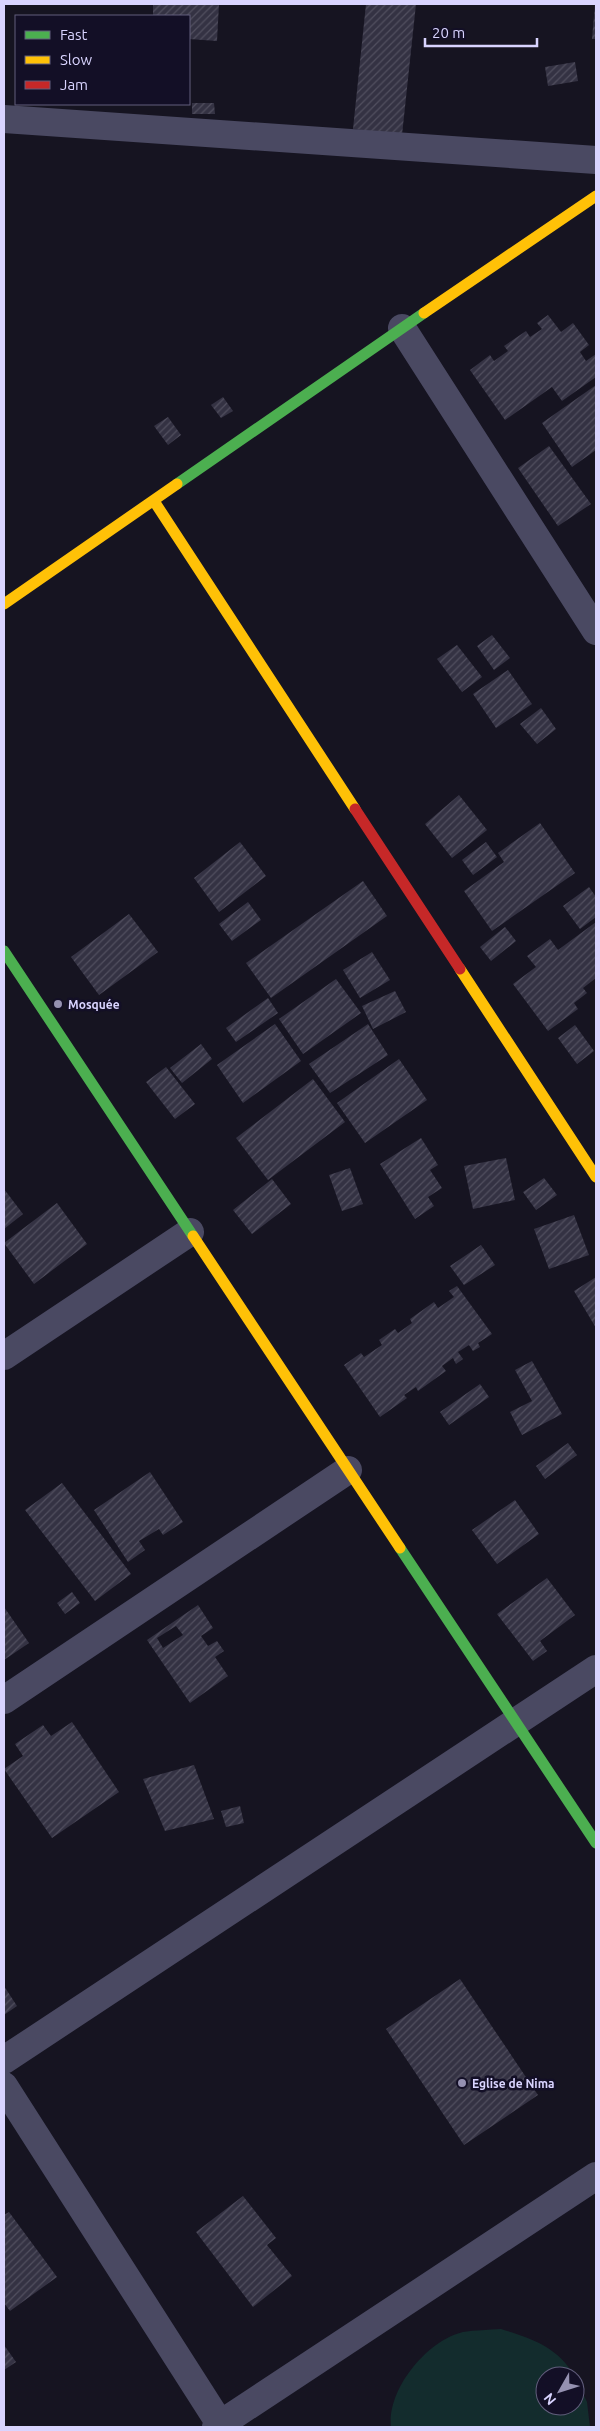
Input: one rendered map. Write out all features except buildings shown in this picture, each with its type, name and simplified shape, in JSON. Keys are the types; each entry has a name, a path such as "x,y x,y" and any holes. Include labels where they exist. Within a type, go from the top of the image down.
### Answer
{"street":[{"path":"4,119 596,160"},
{"path":"4,604 596,196"},
{"path":"402,328 596,631"},
{"path":"154,501 596,1177"},
{"path":"5,955 596,1843"},
{"path":"4,1356 190,1232"},
{"path":"4,1700 348,1470"},
{"path":"4,2060 596,1668"},
{"path":"4,2086 219,2426 596,2176"}],"green space":[{"path":"501,2329 533,2340 552,2351 568,2366 535,2366 535,2416 585,2416 585,2398 590,2427 391,2427 391,2413 395,2398 402,2383 423,2356 449,2337 477,2330"}],"traffic: fast":[{"path":"177,484 424,313"},
{"path":"4,951 193,1236"},
{"path":"400,1548 596,1843"}],"traffic: slow":[{"path":"424,313 596,196"},
{"path":"4,604 177,484"},
{"path":"154,501 355,809"},
{"path":"460,969 596,1177"},
{"path":"193,1236 400,1548"}],"traffic: jam":[{"path":"355,809 460,969"}],"place":[{"name":"Mosquée","path":"58,1004"},
{"name":"Eglise de Nima","path":"462,2083"}]}
